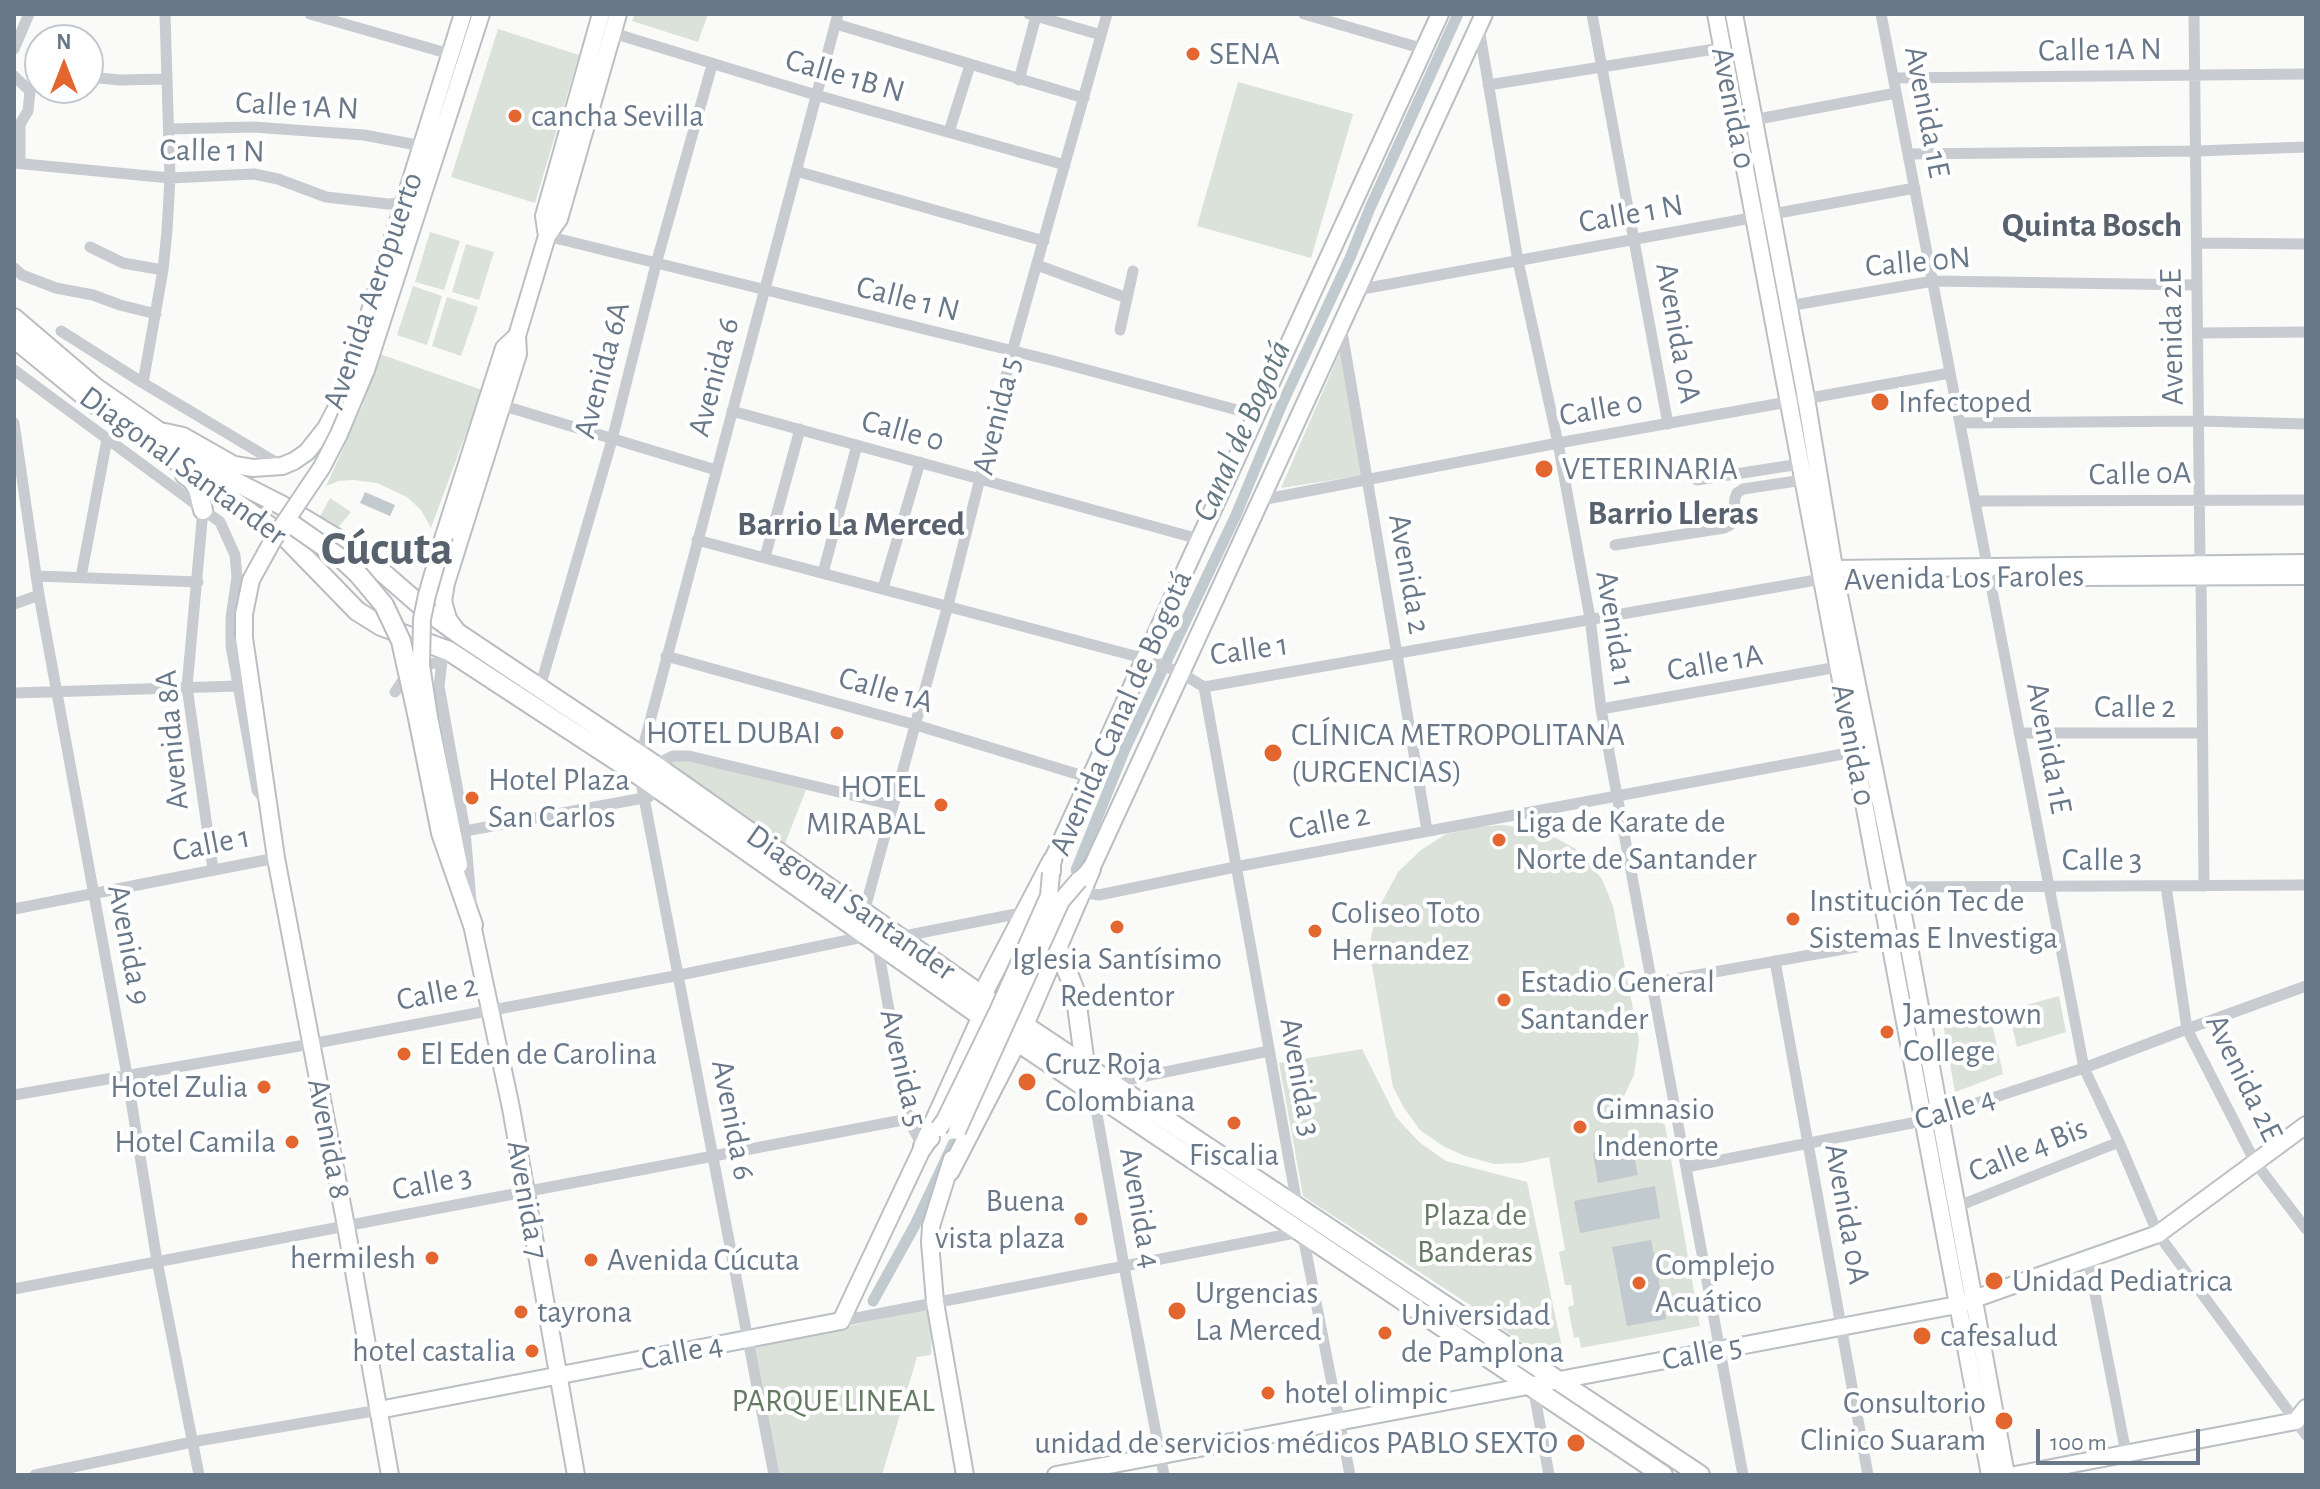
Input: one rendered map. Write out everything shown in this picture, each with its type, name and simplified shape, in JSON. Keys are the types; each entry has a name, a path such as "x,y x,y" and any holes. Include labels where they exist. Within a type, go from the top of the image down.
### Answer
{"main road":[{"name":"Avenida Aeropuerto","path":"282,466 307,452 326,428 339,403 386,264 463,14"},
{"name":"Avenida Aeropuerto","path":"244,638 244,614 251,580 273,540 322,467 366,370 481,14"},
{"path":"547,236 544,216 601,14"},
{"path":"459,634 448,619 443,601 446,583 518,354 517,336 547,236 559,219 618,14"},
{"name":"Avenida Canal de Bogotá","path":"841,1321 923,1147 945,1120 998,1011 1049,896 1052,867 1090,778 1147,660 1199,539 1440,14"},
{"name":"Avenida 0","path":"1716,14 1801,472 1831,576 1838,667 1898,887 1957,1305 1990,1475"},
{"name":"Avenida 0","path":"1734,14 1806,399 1831,576 1862,750 1890,941 1930,1118 1956,1207 2006,1475"},
{"name":"Avenida Canal de Bogotá","path":"935,1302 931,1226 950,1171 957,1131 1061,901 1084,880 1482,20"},
{"path":"391,296 386,264 412,230"},
{"name":"Diagonal Santander","path":"14,318 147,432 285,537 357,611 645,765 665,794 982,1016 1085,1065 1700,1475"},
{"path":"473,925 441,833 423,718 422,619 444,536 504,348 517,336"},
{"name":"Diagonal Santander","path":"14,338 87,398 281,505 359,552 427,611 459,634 982,995 1021,1033 1093,1092 1663,1475"},
{"path":"203,510 201,494 192,480 146,446 147,432 183,436 234,465 253,468 282,466"},
{"path":"232,480 343,560 371,588 384,605 401,641 423,718"},
{"name":"Avenida Los Faroles","path":"1831,576 2200,569 2306,563"},
{"name":"Avenida Los Faroles","path":"2200,569 2306,576"},
{"name":"Avenida 8","path":"244,638 276,858 390,1475"},
{"path":"982,995 1052,867"},
{"path":"950,1171 1021,1033 1084,880"},
{"name":"Avenida 7","path":"473,925 576,1475"},
{"path":"1058,948 1075,991 1085,1065"},
{"path":"923,1147 982,1016"},
{"name":"Calle 5","path":"1056,1475 1957,1305 2158,1234 2306,1125"},
{"path":"935,1302 965,1475"},
{"name":"Calle 4","path":"379,1410 841,1321"},
{"path":"2015,1475 2303,1421"}],"street":[{"path":"14,49 29,14"},
{"path":"143,383 163,270 170,178 165,14"},
{"path":"310,14 346,19 450,54"},
{"name":"Avenida 5","path":"864,912 948,605 1012,352 1107,14"},
{"path":"1304,14 1424,49"},
{"path":"1350,27 1354,14"},
{"name":"Avenida 0A","path":"1592,14 1668,424"},
{"name":"Avenida 1E","path":"1881,14 2084,1068 2158,1234 2303,1421"},
{"name":"Avenida 2E","path":"2194,14 2204,886"},
{"path":"1019,80 1033,15 1101,35"},
{"path":"837,19 970,65 1084,98"},
{"name":"Avenida 6","path":"774,1475 644,798 645,765 666,656 837,19"},
{"name":"Avenida 1","path":"1482,20 1488,85 1518,261 1558,443 1590,618 1601,709 1743,1475"},
{"name":"Calle 1B N","path":"613,33 712,65 1065,165"},
{"path":"1488,85 1721,48"},
{"name":"Avenida 6A","path":"540,687 612,440 656,264 712,65"},
{"path":"949,132 970,65"},
{"name":"Calle 1A N","path":"1894,78 2306,74"},
{"path":"104,78 167,79"},
{"path":"1753,120 1896,93"},
{"path":"17,163 20,124 30,104"},
{"name":"Calle 1A N","path":"169,129 253,127 364,135 422,146"},
{"path":"1908,154 2306,147"},
{"name":"Calle 1 N","path":"17,163 170,178 254,174 278,179 326,197 405,203"},
{"path":"796,171 1044,241"},
{"name":"Calle 1 N","path":"1357,290 1915,188"},
{"name":"Calle 1 N","path":"547,236 1256,415"},
{"path":"2197,243 2306,244"},
{"path":"90,247 123,263 163,270"},
{"path":"1037,265 1127,298"},
{"path":"14,268 22,275 56,288 93,295 156,314"},
{"path":"1120,330 1133,271"},
{"name":"Calle 0N","path":"1788,306 1933,281 2197,285"},
{"name":"Avenida 2","path":"1341,326 1427,830"},
{"name":"Diagonal Santander","path":"61,331 282,466"},
{"path":"2198,333 2306,332"},
{"path":"14,370 203,510"},
{"name":"Calle 0","path":"1261,500 1950,373"},
{"path":"501,405 716,470"},
{"name":"Calle 0","path":"732,411 1199,539"},
{"path":"1960,423 2199,421 2306,424"},
{"name":"Avenida 9","path":"14,423 39,595 127,1075 157,1261 199,1475"},
{"path":"765,557 800,429"},
{"path":"81,577 107,439"},
{"path":"823,573 857,445"},
{"path":"883,588 920,462"},
{"path":"1697,480 1801,472"},
{"path":"1615,545 1724,528 1730,525 1733,518 1737,493 1801,472"},
{"name":"Calle 0A","path":"1975,501 2306,500"},
{"name":"Avenida 8","path":"203,510 220,522 233,548 237,567 231,646 257,790 267,803"},
{"name":"Avenida 8A","path":"203,510 187,687 213,869"},
{"name":"Calle 1","path":"697,540 1147,660 1178,672 1204,687 1831,576"},
{"path":"36,576 198,582"},
{"path":"14,604 39,595"},
{"path":"395,692 408,673 446,656"},
{"name":"Avenida 7","path":"446,656 439,686 465,831 473,925"},
{"name":"Calle 1A","path":"666,656 916,725 1090,778"},
{"name":"Calle 1A","path":"1601,709 1838,667"},
{"path":"14,693 238,686"},
{"name":"Avenida 3","path":"1204,687 1297,1207 1350,1475"},
{"name":"Calle 2","path":"2019,733 2202,733"},
{"name":"Calle 2","path":"1084,880 1099,895 1427,830 1862,750"},
{"path":"645,765 673,756 689,756 893,805"},
{"path":"465,831 665,794"},
{"name":"Calle 1","path":"14,909 276,858"},
{"name":"Calle 3","path":"1898,887 2306,885"},
{"name":"Avenida 2E","path":"2166,886 2187,1029 2255,1162 2306,1229"},
{"path":"899,937 1027,912"},
{"path":"1652,983 1907,938"},
{"name":"Avenida 5","path":"872,939 908,1119 923,1147"},
{"name":"Calle 2","path":"14,1095 311,1044 872,939"},
{"name":"Avenida 0A","path":"1775,961 1868,1475"},
{"name":"Calle 4","path":"1686,1167 1930,1118 2084,1068 2306,986"},
{"path":"1111,1083 1269,1051"},
{"name":"Avenida 4","path":"1093,1092 1164,1475"},
{"name":"Calle 3","path":"14,1289 908,1119"},
{"name":"Calle 4 Bis","path":"1956,1207 2119,1142"},
{"name":"Calle 4","path":"841,1321 1328,1227"},
{"path":"2088,1258 2126,1453"},
{"path":"1533,1386 1549,1475"},
{"name":"Calle 4","path":"35,1475 192,1442 379,1410"}],"green space":[{"path":"635,14 708,14 698,42 632,21"},
{"name":"cancha Sevilla","path":"498,29 579,55 535,203 451,177"},
{"path":"1238,82 1353,114 1311,258 1197,226"},
{"path":"430,232 460,241 444,290 415,282"},
{"path":"466,244 494,252 479,300 452,292"},
{"path":"413,286 442,296 427,345 397,335"},
{"path":"447,297 478,307 461,356 432,346"},
{"path":"1343,345 1365,475 1281,488"},
{"path":"380,354 482,390 431,528 421,510 407,497 377,483 353,480 326,486 362,407"},
{"path":"330,498 351,512 336,530 319,518"},
{"path":"679,758 806,790 784,846 663,766"},
{"name":"Estadio General Santander","path":"1503,825 1535,830 1576,849 1602,879 1613,906 1639,1040 1634,1075 1609,1119 1646,1112 1665,1125 1700,1326 1581,1348 1579,1337 1574,1338 1568,1307 1574,1305 1571,1285 1565,1285 1559,1252 1565,1250 1549,1157 1522,1163 1494,1164 1465,1156 1420,1130 1393,1087 1371,960 1371,937 1377,911 1398,872 1421,850 1446,834"},
{"path":"2059,996 2066,1032 2017,1047 2008,1010"},
{"path":"1990,1014 2003,1074 1955,1092 1943,1024"},
{"name":"Plaza de Banderas","path":"1362,1049 1396,1117 1419,1142 1446,1161 1527,1182 1564,1357 1554,1366 1470,1305 1303,1196 1279,1063"},
{"name":"PARQUE LINEAL","path":"932,1307 931,1355 917,1357 882,1475 778,1475 754,1348"}],"shaded area":[{"path":"365,492 395,505 390,516 360,503"},
{"path":"1632,1145 1638,1175 1598,1183 1593,1153"},
{"path":"1655,1186 1660,1218 1580,1233 1574,1201"},
{"name":"Complejo Acuático","path":"1651,1240 1666,1319 1627,1326 1612,1247"}],"waterway":[{"name":"Canal de Bogotá","path":"1076,870 1125,749 1236,515 1282,404 1458,14"},
{"name":"Canal de Bogotá","path":"873,1301 915,1225 953,1144"}],"place":[{"name":"SENA","path":"1193,54"},
{"name":"cancha Sevilla","path":"515,116"},
{"name":"Infectoped","path":"1880,402"},
{"name":"VETERINARIA","path":"1544,469"},
{"name":"HOTEL DUBAI","path":"837,733"},
{"name":"CLÍNICA METROPOLITANA (URGENCIAS)","path":"1273,753"},
{"name":"Hotel Plaza San Carlos","path":"472,798"},
{"name":"HOTEL MIRABAL","path":"941,805"},
{"name":"Liga de Karate de Norte de Santander","path":"1499,840"},
{"name":"Institución Tec de Sistemas E Investiga","path":"1793,919"},
{"name":"Iglesia Santísimo Redentor","path":"1117,927"},
{"name":"Coliseo Toto Hernandez","path":"1315,931"},
{"name":"Estadio General Santander","path":"1504,1000"},
{"name":"Jamestown College","path":"1887,1032"},
{"name":"El Eden de Carolina","path":"404,1054"},
{"name":"Cruz Roja Colombiana","path":"1027,1082"},
{"name":"Hotel Zulia","path":"264,1087"},
{"name":"Fiscalia","path":"1234,1123"},
{"name":"Gimnasio Indenorte","path":"1580,1127"},
{"name":"Hotel Camila","path":"292,1142"},
{"name":"Buena vista plaza","path":"1081,1219"},
{"name":"hermilesh","path":"432,1258"},
{"name":"Avenida Cúcuta","path":"591,1260"},
{"name":"Unidad Pediatrica","path":"1994,1281"},
{"name":"Complejo Acuático","path":"1639,1283"},
{"name":"Urgencias La Merced","path":"1177,1311"},
{"name":"tayrona","path":"521,1312"},
{"name":"Universidad de Pamplona","path":"1385,1333"},
{"name":"cafesalud","path":"1922,1336"},
{"name":"hotel castalia","path":"532,1351"},
{"name":"hotel olimpic","path":"1268,1393"},
{"name":"Consultorio Clinico Suaram","path":"2004,1421"},
{"name":"unidad de servicios médicos PABLO SEXTO","path":"1576,1443"}],"district":[{"name":"Quinta Bosch","path":"2092,226"},
{"name":"Barrio Lleras","path":"1673,514"},
{"name":"Barrio La Merced","path":"851,525"},
{"name":"Cúcuta","path":"387,550"}]}
